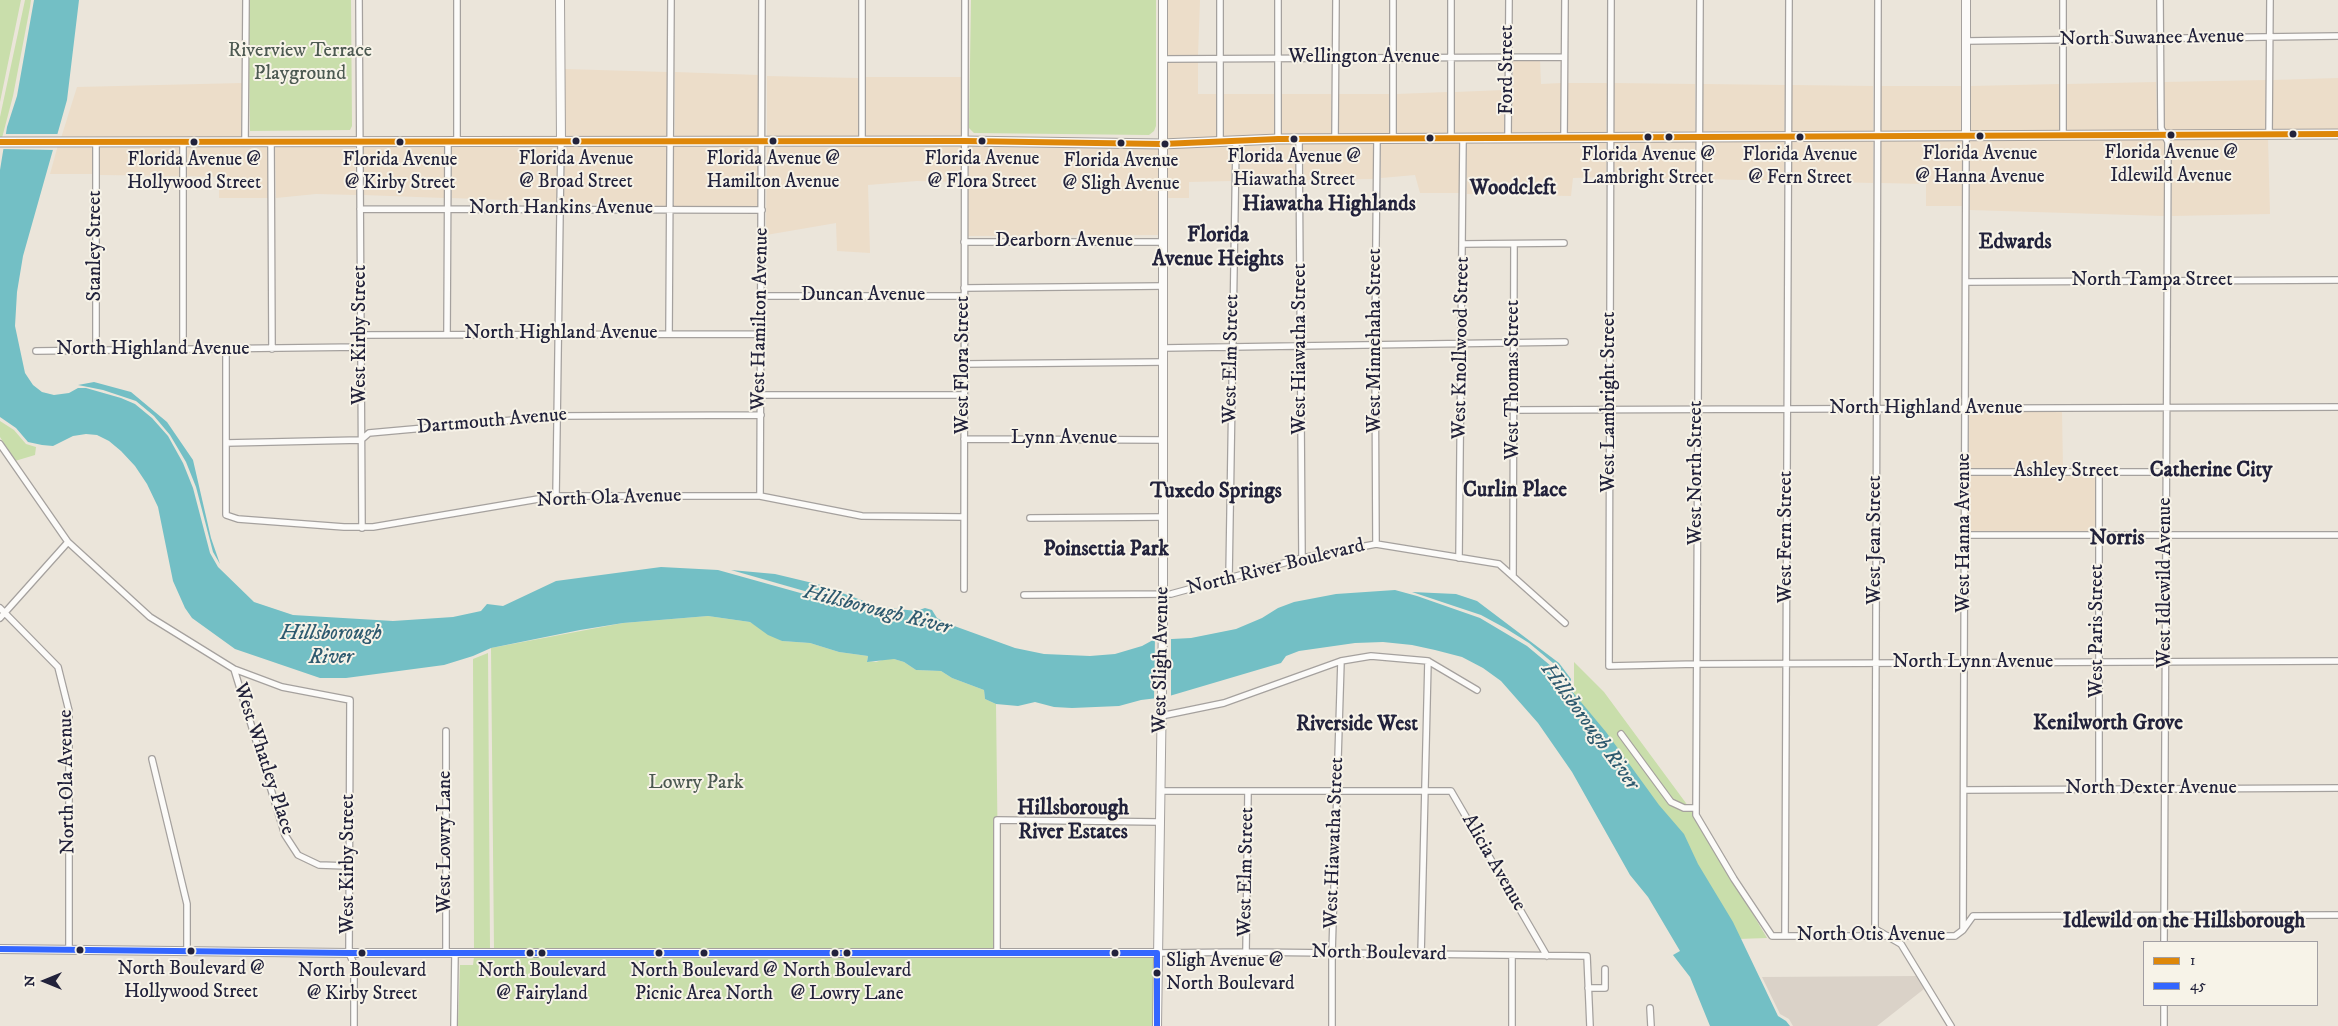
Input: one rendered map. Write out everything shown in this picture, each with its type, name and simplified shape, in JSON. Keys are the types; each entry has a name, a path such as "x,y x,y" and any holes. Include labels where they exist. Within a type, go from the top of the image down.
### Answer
{"main road":[{"path":"1,142 964,142 1162,144 1278,140 1451,138 1788,138 2338,134"}],"street":[{"path":"245,141 246,0"},
{"name":"West Kirby Street","path":"359,0 362,528"},
{"path":"446,335 448,208 457,0"},
{"path":"556,496 561,142 560,0"},
{"path":"669,334 671,0"},
{"name":"West Hamilton Avenue","path":"760,496 763,142 762,0"},
{"path":"862,0 862,142"},
{"name":"West Flora Street","path":"964,589 965,0"},
{"name":"West Sligh Avenue","path":"1157,1026 1163,618 1163,0"},
{"path":"1220,0 1220,142"},
{"path":"1278,0 1278,140"},
{"path":"1336,0 1336,140"},
{"path":"1393,0 1393,140"},
{"path":"1451,0 1451,138"},
{"name":"Ford Street","path":"1508,139 1509,0"},
{"path":"1564,139 1565,0"},
{"name":"West Lambright Street","path":"1608,666 1611,410 1611,0"},
{"name":"West North Street","path":"1696,808 1700,0"},
{"name":"West Fern Street","path":"1785,936 1789,0"},
{"name":"West Jean Street","path":"1878,0 1875,929 1888,937"},
{"path":"1966,0 1966,136"},
{"path":"2063,0 2063,136"},
{"name":"West Idlewild Avenue","path":"2160,0 2161,128 2168,142 2164,941"},
{"path":"2269,134 2270,0"},
{"name":"North Suwanee Avenue","path":"1966,41 2338,36"},
{"name":"Wellington Avenue","path":"1163,59 1564,57"},
{"name":"West Hanna Avenue","path":"1963,930 1966,136"},
{"name":"West Minnehaha Street","path":"1376,544 1377,139"},
{"name":"West Knollwood Street","path":"1459,558 1463,139"},
{"name":"West Hiawatha Street","path":"1300,140 1302,558"},
{"name":"Stanley Street","path":"96,141 96,350"},
{"path":"183,141 184,349"},
{"path":"272,141 272,349"},
{"name":"West Elm Street","path":"1229,577 1236,142"},
{"name":"North Hankins Avenue","path":"360,209 762,210"},
{"name":"Dearborn Avenue","path":"964,242 1163,242"},
{"path":"1463,244 1514,245 1564,243"},
{"name":"West Thomas Street","path":"1513,575 1514,245"},
{"name":"North Tampa Street","path":"1966,282 2338,280"},
{"path":"964,288 1163,286"},
{"name":"Duncan Avenue","path":"762,296 964,296"},
{"name":"North Highland Avenue","path":"361,335 762,334"},
{"path":"1163,348 1565,342"},
{"name":"North Highland Avenue","path":"36,351 361,347"},
{"path":"226,349 226,443"},
{"path":"964,364 1163,362"},
{"path":"761,395 964,395"},
{"name":"North Highland Avenue","path":"1514,410 2338,407"},
{"name":"Dartmouth Avenue","path":"226,443 362,440 369,433 558,416 761,415"},
{"name":"Lynn Avenue","path":"964,439 1163,440"},
{"name":"North Ola Avenue","path":"226,443 226,515 238,519 362,528 556,496 760,496 862,516 964,517"},
{"path":"0,444 68,542 150,617 234,669"},
{"name":"Ashley Street","path":"1965,472 2167,472"},
{"name":"West Paris Street","path":"2098,790 2099,472"},
{"path":"1030,518 1163,517"},
{"path":"1965,535 2338,535"},
{"path":"0,618 2,610 68,542"},
{"name":"North River Boulevard","path":"1024,595 1163,594 1302,558 1376,544 1498,564 1513,575 1565,623"},
{"name":"North Ola Avenue","path":"2,610 58,667 69,711 69,950"},
{"path":"1162,713 1224,703 1341,661 1371,656 1428,661 1477,690"},
{"name":"West Hiawatha Street","path":"1332,1026 1332,953 1341,661"},
{"path":"1420,955 1426,792 1428,661"},
{"name":"North Lynn Avenue","path":"1608,666 2338,661"},
{"name":"West Kirby Street","path":"234,669 282,687 350,700 349,953 354,964 354,1026"},
{"name":"West Whatley Place","path":"234,669 285,835 298,855 319,865 348,866"},
{"name":"West Lowry Lane","path":"446,731 446,953"},
{"path":"1621,734 1671,802 1684,808 1696,808 1698,820 1708,837 1772,936 1785,936"},
{"path":"152,759 187,904 187,952"},
{"name":"North Dexter Avenue","path":"1964,790 2338,788"},
{"path":"1160,791 1426,792"},
{"name":"Alicia Avenue","path":"1426,792 1451,791 1547,956"},
{"name":"West Elm Street","path":"1246,952 1248,792"},
{"path":"997,953 997,820 1159,822"},
{"name":"North Otis Avenue","path":"1785,936 1955,936 1963,930 1973,916 2338,916"},
{"path":"1888,937 1901,944 1952,1026"},
{"name":"North Boulevard","path":"0,949 349,953 1246,952 1587,956 1588,988"},
{"path":"454,1026 455,953"},
{"path":"1512,956 1512,1026"},
{"path":"1590,1026 1588,988 1605,988 1605,969"},
{"path":"2164,1006 2164,1026"},
{"path":"1650,1008 1651,1026"}],"shaded area":[{"path":"1167,0 1200,0 1198,55 1167,55"},
{"path":"1540,60 1541,84 1561,83 1561,135 1512,136 1513,61"},
{"path":"1167,62 1198,62 1198,94 1216,94 1217,139 1166,140"},
{"path":"564,69 667,72 667,139 565,139"},
{"path":"675,72 759,75 759,139 675,139"},
{"path":"767,76 858,78 858,138 767,139"},
{"path":"866,77 961,77 961,138 866,138"},
{"path":"2338,78 2338,131 2273,131 2273,80"},
{"path":"2266,80 2265,131 2165,131 2164,82"},
{"path":"2156,82 2157,131 2067,133 2067,84"},
{"path":"242,83 241,138 61,138 77,87"},
{"path":"1568,83 1607,83 1606,135 1568,135"},
{"path":"1614,83 1695,84 1695,135 1614,135"},
{"path":"1703,84 1785,85 1784,134 1703,135"},
{"path":"2060,84 2059,133 1970,133 1971,86"},
{"path":"1792,85 1873,86 1873,134 1792,134"},
{"path":"1881,86 1963,86 1963,133 1881,134"},
{"path":"1504,90 1504,136 1455,135 1455,92"},
{"path":"1447,92 1447,135 1397,136 1397,94"},
{"path":"1224,94 1274,94 1274,136 1224,139"},
{"path":"1282,94 1331,94 1332,136 1282,136"},
{"path":"1339,94 1389,94 1389,136 1339,136"},
{"path":"2164,138 2164,216 1970,210 1970,140"},
{"path":"2172,138 2268,138 2270,214 2172,216"},
{"path":"1873,140 1873,183 1792,181 1792,141"},
{"path":"1881,140 1963,140 1962,206 1926,206 1926,184 1881,183"},
{"path":"1695,141 1695,179 1614,177 1614,142"},
{"path":"1703,141 1784,141 1784,181 1703,179"},
{"path":"1459,142 1459,193 1420,193 1415,175 1381,178 1381,143"},
{"path":"1467,142 1606,142 1606,177 1573,178 1571,196 1467,194"},
{"path":"1296,143 1296,180 1239,181 1240,145"},
{"path":"1303,143 1373,143 1373,179 1304,180"},
{"path":"92,144 92,174 50,174 58,145"},
{"path":"100,144 179,144 179,176 100,175"},
{"path":"187,144 268,144 268,198 219,198 219,177 187,176"},
{"path":"275,145 355,145 356,195 316,194 276,198"},
{"path":"363,145 444,145 444,198 363,195"},
{"path":"452,145 557,146 557,202 452,198"},
{"path":"961,145 961,182 917,181 868,185 870,253 837,251 836,223 766,235 767,146"},
{"path":"968,145 1158,147 1159,235 968,236"},
{"path":"1232,145 1231,181 1189,182 1189,198 1166,198 1165,147"},
{"path":"565,146 667,146 666,206 564,203"},
{"path":"674,146 759,146 759,206 674,206"},
{"path":"1969,412 2062,412 2063,469 1969,469"},
{"path":"1969,476 2095,476 2095,532 1969,531"},
{"path":"1916,976 1924,989 1877,1026 1793,1026 1789,1019 1780,1014 1762,977"}],"green space":[{"path":"0,0 21,0 0,102"},
{"path":"25,0 31,0 30,7 13,96 2,138 0,138 0,117"},
{"name":"Riverview Terrace Playground","path":"248,0 351,0 352,126 350,130 250,131"},
{"path":"971,0 1156,0 1156,126 1154,131 1149,135 974,133 969,128"},
{"path":"0,421 14,430 26,444 36,447 35,455 15,461 0,437"},
{"name":"Lowry Park","path":"708,616 750,622 782,641 810,643 839,652 868,656 867,661 876,662 894,659 904,662 916,670 941,671 952,678 984,690 985,699 996,704 999,951 494,950 491,648 623,623"},
{"path":"488,653 490,950 474,950 473,659"},
{"path":"1574,662 1604,692 1694,814 1767,938 1738,939 1574,697"},
{"path":"474,957 1153,957 1153,1026 458,1026 460,965 473,965"}],"water":[{"name":"Hillsborough River","path":"34,0 79,0 67,100 23,256 17,292 15,326 25,373 33,385 42,392 54,395 69,393 78,388 86,388 135,404 152,418 168,436 183,463 193,488 210,553 218,567 254,602 293,615 393,621 453,617 481,611 487,604 503,606 556,581 661,567 718,570 829,601 916,611 925,608 932,610 937,618 946,623 1015,648 1044,654 1090,656 1115,654 1142,646 1153,640 1191,638 1236,629 1294,602 1336,594 1395,590 1417,596 1480,618 1527,646 1551,666 1606,732 1659,805 1684,834 1698,864 1733,922 1778,1016 1790,1026 1710,1026 1690,977 1673,955 1680,951 1648,897 1630,875 1572,772 1538,723 1501,681 1483,668 1462,657 1435,650 1383,642 1355,643 1299,651 1286,656 1281,663 1166,697 1141,700 1119,706 1072,708 1054,707 1035,702 1018,706 996,704 985,699 984,690 952,678 941,671 916,670 904,662 894,659 867,662 868,656 839,652 810,643 782,641 768,635 750,622 708,616 623,623 580,630 491,648 444,665 346,678 320,678 235,649 192,618 185,608 173,581 158,507 147,484 135,466 121,451 109,441 97,435 73,436 53,446 28,442 16,428 0,417 0,170 7,127 17,96"},
{"path":"94,382 131,392 167,422 193,460 211,538 220,564 213,552 196,487 186,462 170,435 154,416 136,401 103,390 78,385"},
{"path":"731,570 775,574 821,585 869,603 829,598"},
{"path":"1412,592 1456,594 1477,601 1559,663 1571,679 1571,685 1553,663 1529,643 1505,628 1481,615"}],"pier":[{"path":"4,134 59,134 59,140 56,150 2,149"},
{"path":"1171,635 1171,698 1154,701 1155,637"}],"transit line":[{"name":"1","path":"0,142 964,141 1162,144 1278,139 2338,134"},
{"name":"45","path":"0,949 349,953 1157,953 1157,1026"}],"place":[{"name":"Florida Avenue @ Idlewild Avenue","path":"2171,135"},
{"name":"Florida Avenue @ Hanna Avenue","path":"1980,136"},
{"name":"Florida Avenue @ Lambright Street","path":"1648,137"},
{"name":"Florida Avenue @ Fern Street","path":"1800,137"},
{"name":"Florida Avenue @ Hiawatha Street","path":"1294,139"},
{"name":"Florida Avenue @ Broad Street","path":"576,141"},
{"name":"Florida Avenue @ Hamilton Avenue","path":"773,141"},
{"name":"Florida Avenue @ Flora Street","path":"982,141"},
{"name":"Florida Avenue @ Hollywood Street","path":"194,142"},
{"name":"Florida Avenue @ Kirby Street","path":"400,142"},
{"name":"Florida Avenue @ Sligh Avenue","path":"1121,143"},
{"name":"North Boulevard @ Hollywood Street","path":"191,951"},
{"name":"North Boulevard @ Kirby Street","path":"362,953"},
{"name":"North Boulevard @ Fairyland","path":"542,953"},
{"name":"North Boulevard @ Picnic Area North","path":"704,953"},
{"name":"North Boulevard @ Lowry Lane","path":"847,953"},
{"name":"Sligh Avenue @ North Boulevard","path":"1157,973"}],"district":[{"name":"Woodcleft","path":"1513,190"},
{"name":"Hiawatha Highlands","path":"1329,206"},
{"name":"Edwards","path":"2015,244"},
{"name":"Florida Avenue Heights","path":"1218,249"},
{"name":"Catherine City","path":"2211,472"},
{"name":"Curlin Place","path":"1515,492"},
{"name":"Tuxedo Springs","path":"1216,493"},
{"name":"Norris","path":"2117,540"},
{"name":"Poinsettia Park","path":"1106,551"},
{"name":"Kenilworth Grove","path":"2108,725"},
{"name":"Riverside West","path":"1357,726"},
{"name":"Hillsborough River Estates","path":"1073,822"},
{"name":"Idlewild on the Hillsborough","path":"2184,923"}]}
